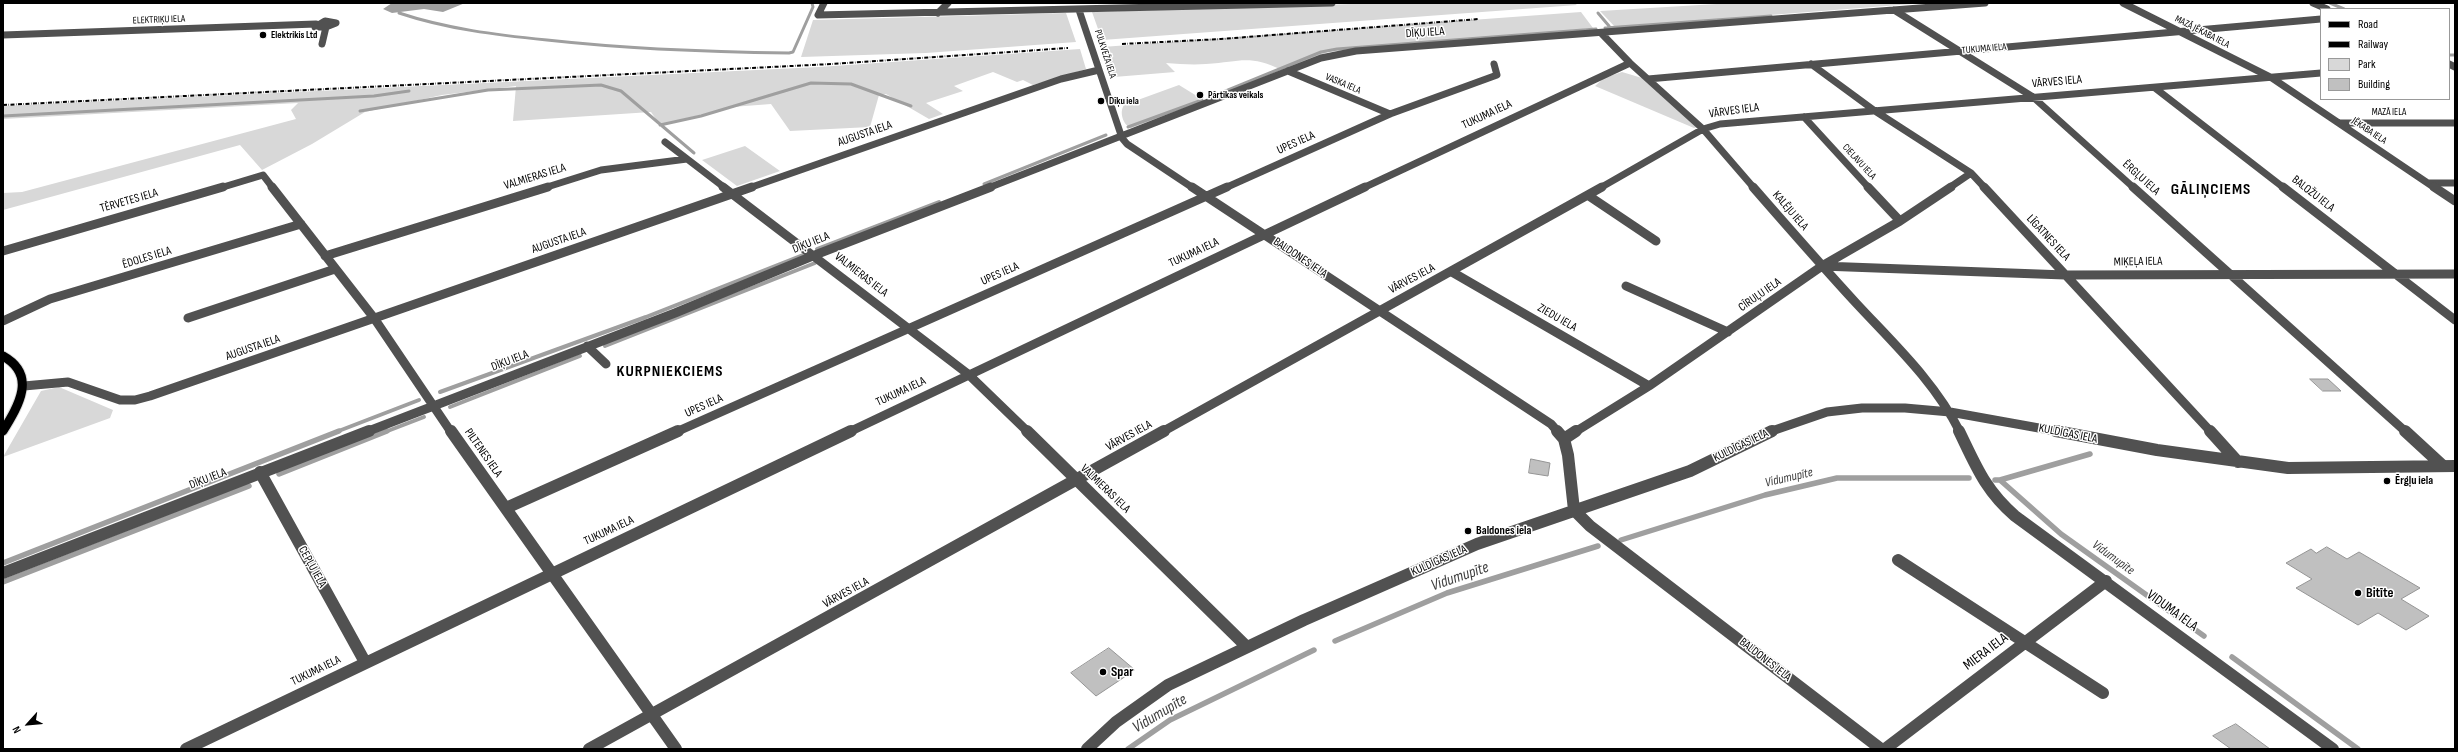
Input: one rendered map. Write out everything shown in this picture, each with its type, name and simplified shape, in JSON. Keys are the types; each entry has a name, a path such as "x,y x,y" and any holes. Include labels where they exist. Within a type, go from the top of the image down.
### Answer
{"main road":[{"path":"3,356 11,359 19,370 24,386 19,402 3,430"}],"street":[{"path":"824,3 818,16 1332,3"},
{"path":"938,13 948,3"},
{"path":"1079,10 1085,3"},
{"name":"DĪĶU IELA","path":"3,573 432,405 675,313 815,255 1121,134 1321,58 1356,51 1602,34 1985,3"},
{"name":"MAZĀ JĒKABA IELA","path":"2123,3 2272,78"},
{"path":"2313,3 2325,8"},
{"name":"PULKVEŽA IELA","path":"1079,10 1121,134"},
{"name":"ĒRGĻU IELA","path":"1894,10 2033,97 2443,466"},
{"name":"TUKUMA IELA","path":"1648,79 2320,19"},
{"name":"ELEKTRIĶU IELA","path":"3,35 316,24 325,21 336,22 326,27 316,27 316,24"},
{"name":"ELEKTRIĶU IELA","path":"322,44 326,27"},
{"name":"KALĒJU IELA","path":"1602,34 1630,63 1703,129 1822,266 1929,381 1950,412"},
{"name":"TUKUMA IELA","path":"186,749 968,374 1630,63"},
{"name":"UPES IELA","path":"506,508 1208,197 1390,114 1497,75 1494,64"},
{"name":"LĪGATNES IELA","path":"1811,64 1875,111 1971,173 2238,462"},
{"name":"AUGUSTA IELA","path":"24,386 68,382 120,400 135,400 1061,79 1099,70"},
{"name":"VASKA IELA","path":"1288,71 1390,114"},
{"name":"VĀRVES IELA","path":"589,749 1589,196 1703,129 1720,124 2320,73"},
{"name":"JĒKABA IELA","path":"2272,78 2455,201"},
{"name":"BALOŽU IELA","path":"2155,88 2455,320"},
{"name":"CIELAVU IELA","path":"1804,117 1900,221"},
{"name":"MAZĀ IELA","path":"2340,123 2455,123"},
{"name":"BALDONES IELA","path":"1121,134 1127,144 1537,413 1551,424 1564,439 1568,455 1574,510 1590,526 1880,749"},
{"path":"665,142 687,159"},
{"name":"VALMIERAS IELA","path":"325,256 601,170 687,159 815,255 968,374 1247,647"},
{"name":"CĪRUĻU IELA","path":"1564,439 1649,386 1822,266 1900,221 1971,173"},
{"name":"PILTENES IELA","path":"262,175 374,318 432,405 676,749"},
{"name":"TĒRVETES IELA","path":"3,251 262,175"},
{"path":"2428,182 2455,183"},
{"path":"1589,196 1656,241"},
{"name":"ĒDOLES IELA","path":"3,321 50,299 300,224"},
{"name":"MIĶEĻA IELA","path":"1822,266 2065,275 2455,274"},
{"path":"188,318 335,269"},
{"name":"ZIEDU IELA","path":"1452,272 1649,386"},
{"path":"1626,286 1728,332"},
{"path":"587,346 606,364"},
{"name":"KULDĪGAS IELA","path":"1087,749 1116,722 1168,685 1247,647 1477,544 1690,471 1764,434 1827,412 1862,408 1905,408 1950,412 2157,450 2288,468 2455,466"},
{"name":"VIDUMA IELA","path":"1950,412 1986,486 1998,501 2015,516 2106,581 2333,749"},
{"name":"CEPĻU IELA","path":"260,472 365,662"},
{"path":"1898,560 2103,693"},
{"name":"MIERA IELA","path":"1885,749 2106,581"}],"green space":[{"path":"1383,3 1574,3 1577,5 1102,40 1092,12"},
{"path":"1733,3 1925,3 1615,27 1600,11"},
{"path":"1581,12 1593,28 1328,52 1282,70 1261,62 1244,60 1201,64 1166,63 1175,72 1114,77 1102,47"},
{"path":"1066,13 1076,42 926,53 801,57 813,20"},
{"path":"1080,49 1086,69 1033,85 1023,80 1017,82 993,72 954,86 963,91 926,103 943,114 929,119 886,94 879,95 870,127 790,131 771,104 732,107 660,125 651,112 513,121 516,86 442,95 365,112 312,144 262,170 240,145 3,210 3,193 22,192 296,119 291,110 298,103 3,119 3,106 819,67"},
{"path":"1622,72 1642,78 1697,127 1694,128 1595,86 1604,78"},
{"path":"1179,85 1205,101 1131,128 1126,124 1122,115 1124,105"},
{"path":"745,146 780,171 737,186 702,160"},
{"path":"59,387 113,410 110,418 3,457 41,391"}],"shaded area":[{"path":"392,3 465,3 443,12 424,9 392,13 383,9"}],"building":[{"path":"2310,379 2328,379 2341,391 2323,391"},
{"path":"1531,459 1550,463 1548,476 1529,473"},
{"name":"Bitīte","path":"2327,547 2347,559 2359,552 2420,588 2401,599 2429,616 2406,630 2378,613 2358,625 2296,588 2312,579 2286,563 2311,549 2316,553"},
{"name":"Spar","path":"1109,648 1135,670 1096,696 1071,673"},
{"path":"2236,724 2270,749 2231,749 2213,736"}],"waterway":[{"path":"399,13 417,19 454,27 547,40 668,50 789,53 793,52 813,7 812,3"},
{"path":"2330,3 2342,8"},
{"path":"1598,13 1609,26"},
{"path":"1605,28 1771,16"},
{"path":"1211,97 1321,52 1337,49 1596,29"},
{"path":"2450,55 2455,55"},
{"path":"661,125 701,116 811,83 851,84 911,106"},
{"path":"360,111 488,90 601,85 621,91 661,125"},
{"path":"3,116 374,96 409,91"},
{"path":"1128,127 1202,100"},
{"path":"661,125 694,153"},
{"path":"984,184 1106,135"},
{"path":"817,249 939,202"},
{"path":"440,392 646,317 803,255"},
{"path":"605,346 815,263"},
{"path":"450,407 580,356"},
{"path":"336,432 419,400"},
{"path":"385,432 424,417"},
{"path":"3,563 339,431"},
{"path":"279,474 387,431"},
{"path":"2000,480 2090,454"},
{"name":"Vidumupīte","path":"1621,540 1765,495 1837,478 1969,478"},
{"name":"Vidumupīte","path":"1995,480 2000,480"},
{"name":"Vidumupīte","path":"2000,480 2061,534 2204,636"},
{"path":"3,582 249,486"},
{"name":"Vidumupīte","path":"1335,641 1447,593 1598,546"},
{"name":"Vidumupīte","path":"1128,749 1170,720 1314,650"},
{"name":"Vidumupīte","path":"2232,657 2358,749"}],"railway":[{"path":"1122,44 1221,39 1479,19"},
{"path":"3,105 832,64 1068,48"}],"place":[{"name":"Elektrikis Ltd","path":"263,35"},
{"name":"Pārtikas veikals","path":"1200,95"},
{"name":"Dīķu iela","path":"1101,101"},
{"name":"Ērgļu iela","path":"2387,481"},
{"name":"Baldones iela","path":"1468,531"},
{"name":"Bitīte","path":"2358,593"},
{"name":"Spar","path":"1103,672"}],"district":[{"name":"GĀLIŅCIEMS","path":"2211,190"},
{"name":"KURPNIEKCIEMS","path":"670,372"}]}
